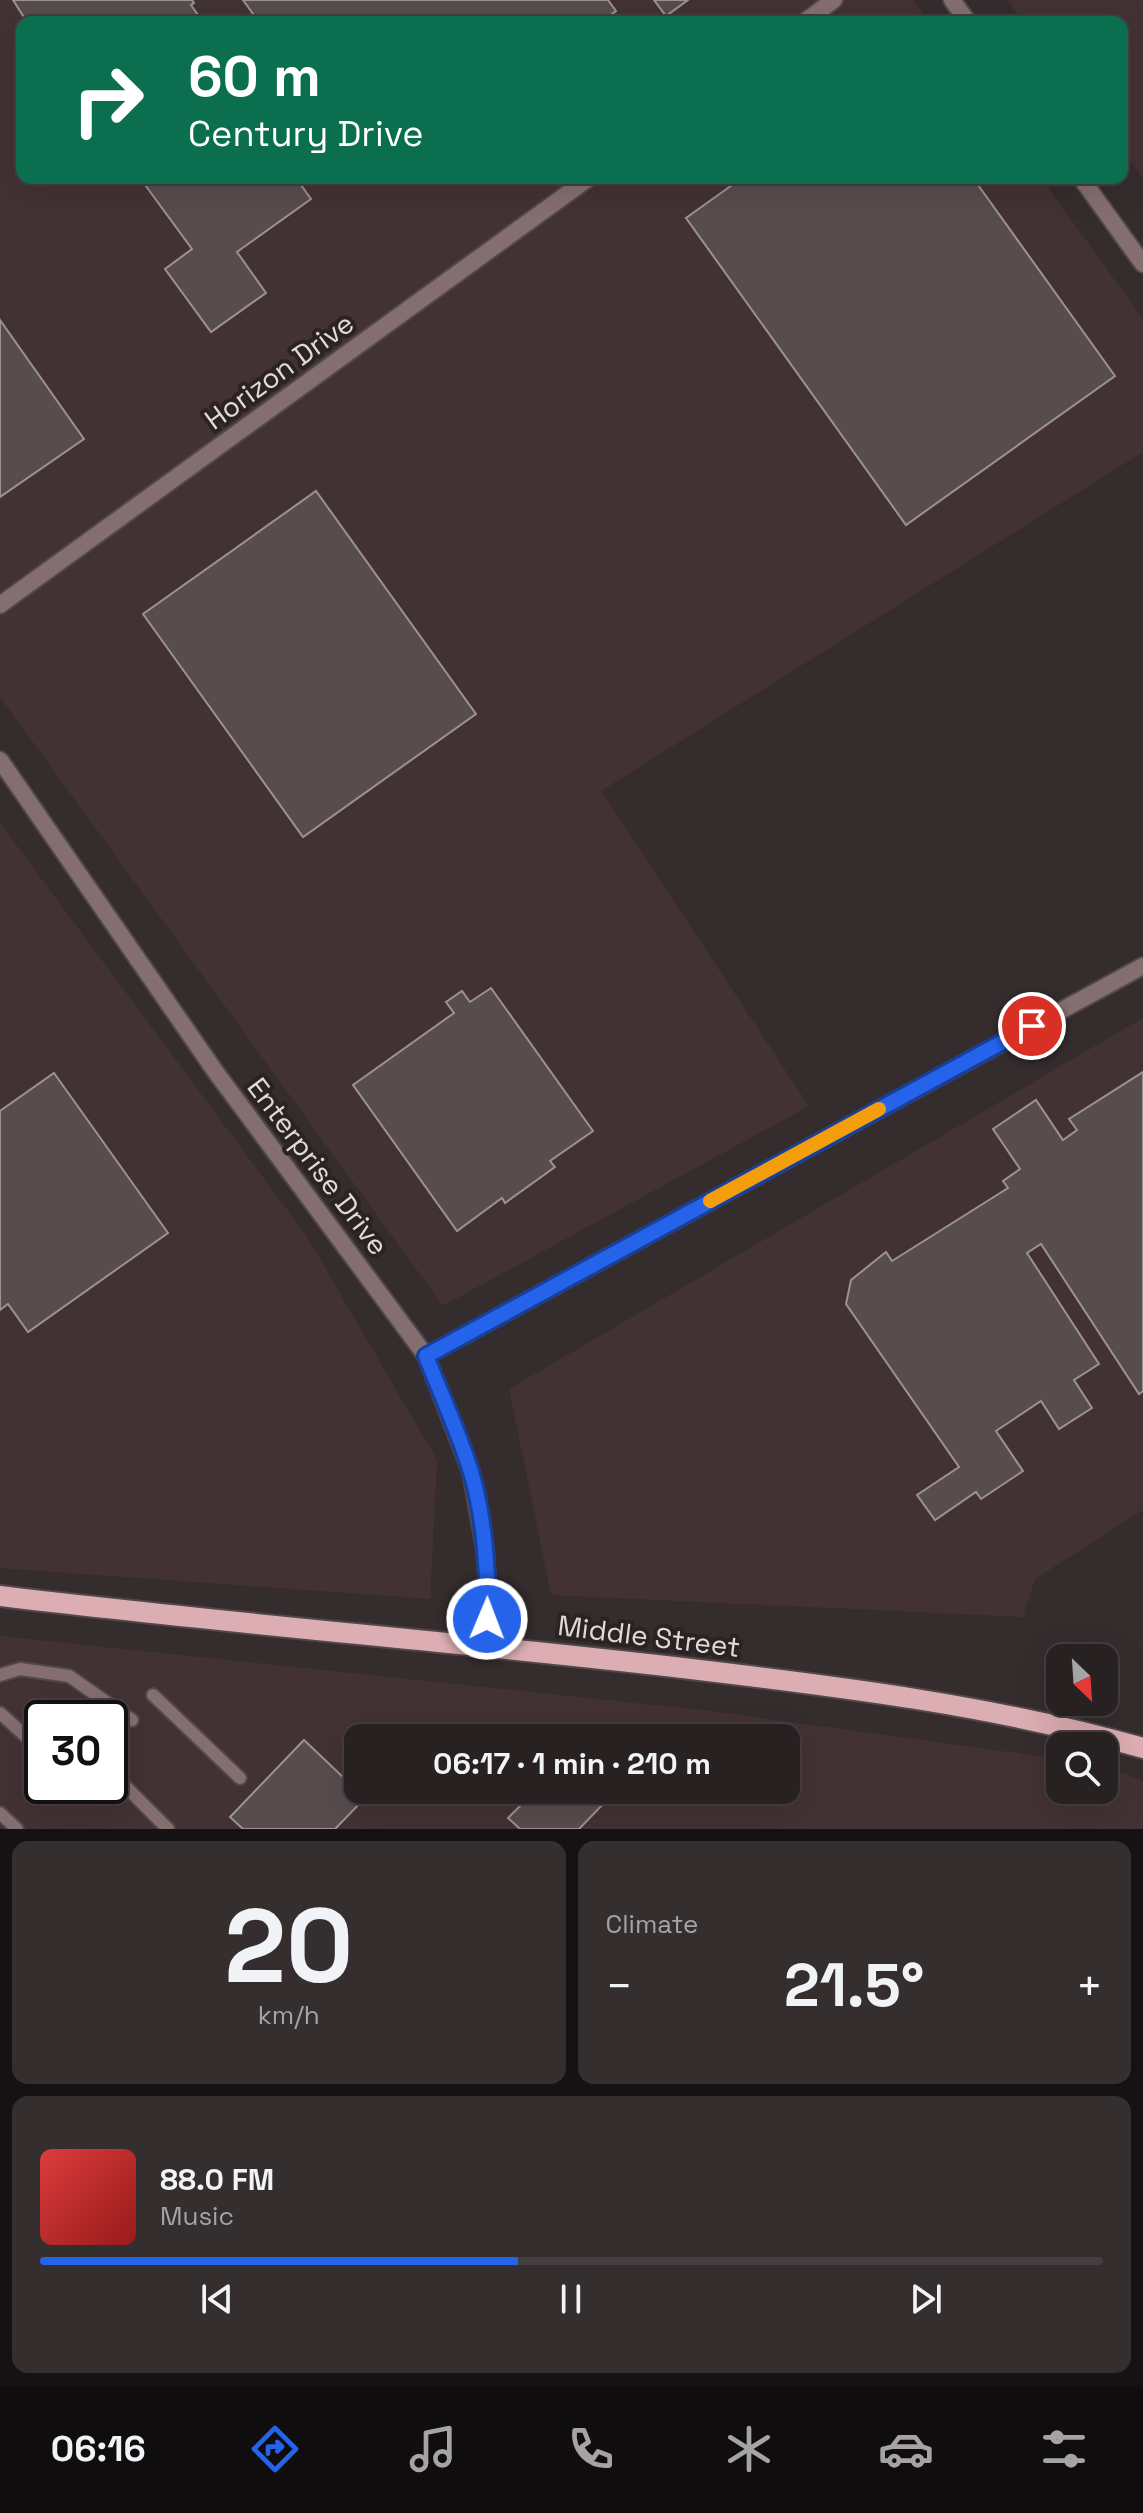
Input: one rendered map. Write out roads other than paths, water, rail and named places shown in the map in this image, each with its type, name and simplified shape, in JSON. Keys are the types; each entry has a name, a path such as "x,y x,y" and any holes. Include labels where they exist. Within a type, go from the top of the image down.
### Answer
{"main road":[{"name":"Middle Street","path":"0,1596 766,1678 971,1707 1088,1732 1143,1748"}],"street":[{"path":"812,16 834,0"},
{"name":"Horizon Drive","path":"0,605 581,184"},
{"path":"1085,184 1143,264"},
{"name":"Enterprise Drive","path":"0,760 215,1071 426,1356 471,1472 485,1550 488,1593 485,1646"},
{"path":"426,1356 1143,966"}],"lane":[{"path":"0,1675 20,1669 69,1676 132,1720"},
{"path":"153,1695 240,1778"},
{"path":"0,1713 24,1735"},
{"path":"128,1789 168,1829"},
{"path":"0,1813 17,1829"}]}
